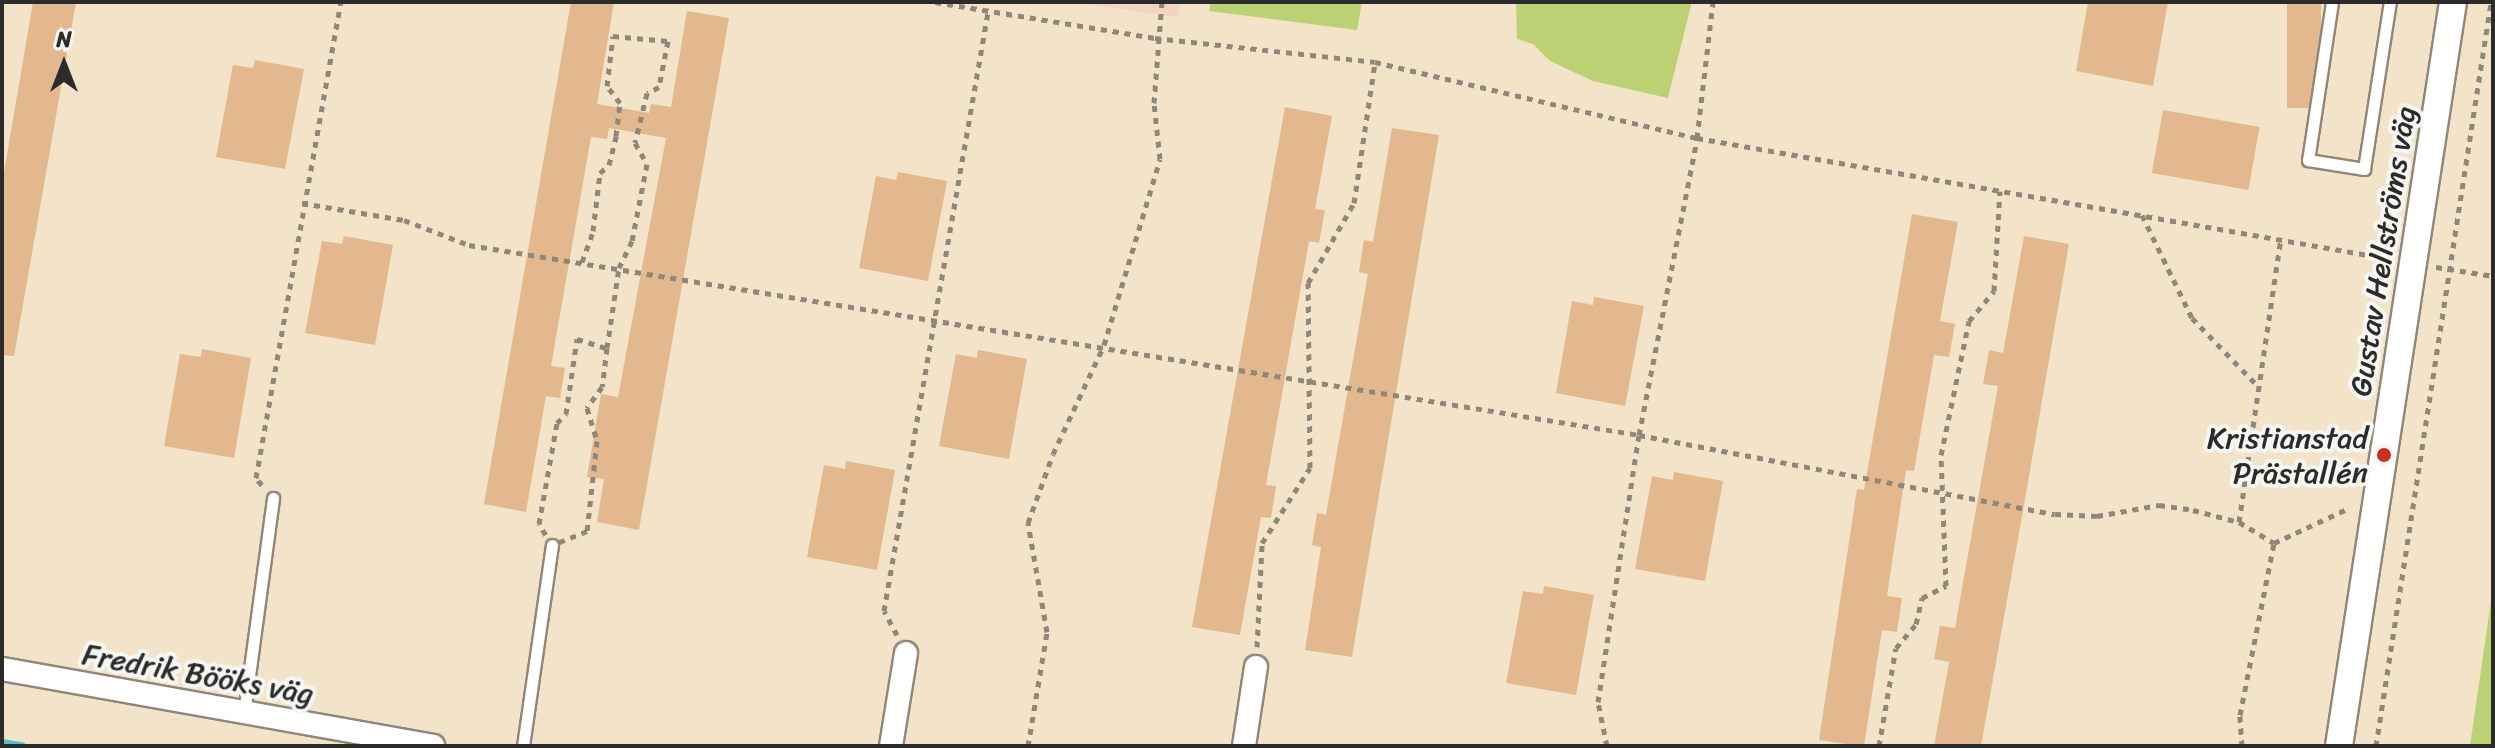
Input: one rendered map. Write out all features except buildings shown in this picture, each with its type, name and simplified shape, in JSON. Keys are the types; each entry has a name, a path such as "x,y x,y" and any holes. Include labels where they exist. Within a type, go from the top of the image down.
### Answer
{"street":[{"name":"Gustav Hellströms väg","path":"2339,746 2453,2"},
{"path":"891,746 906,653"},
{"path":"1244,746 1256,667"},
{"name":"Fredrik Bööks väg","path":"2,669 244,713 382,742 433,746"}],"lane":[{"path":"2332,2 2308,160 2364,169 2390,2"},
{"path":"244,713 273,498"},
{"path":"523,746 552,545"}],"path":[{"path":"273,498 256,478 302,203 341,2"},
{"path":"935,2 1155,38 1375,62 1697,138 2493,276"},
{"path":"1028,746 1047,632 1028,523 1053,454 1104,345 1160,159 1155,38 1162,2"},
{"path":"1607,746 1598,702 1639,435 1697,138 1713,2"},
{"path":"2376,746 2491,2"},
{"path":"906,653 884,611 932,318 988,12"},
{"path":"582,262 593,231 600,173 609,165 616,136 620,103 607,86 613,36 668,41 659,87 647,93 635,143 647,164 632,241 619,268 602,387 587,408 597,441 587,531 552,545 539,524 557,423 566,414 577,339 607,348"},
{"path":"1256,667 1262,543 1310,468 1306,379 1308,283 1354,203 1375,62"},
{"path":"1879,746 1896,648 1916,624 1922,598 1946,586 1939,491 1953,384 1969,321 1994,291 2000,191"},
{"path":"302,203 404,220 469,245 1104,345 1639,435 2065,515 2097,516 2159,505 2239,522 2274,543"},
{"path":"2142,215 2192,318 2259,387"},
{"path":"2239,522 2281,238"},
{"path":"2274,543 2351,507 2354,492"},
{"path":"2242,746 2240,715 2274,543"}],"shaded area":[{"path":"1071,2 1180,2 1177,17"}],"green space":[{"path":"1211,2 1362,2 1357,30 1209,11"},
{"path":"1516,2 1692,2 1668,98 1593,81 1550,61 1533,44 1517,39"},
{"path":"2493,587 2493,746 2470,746"}],"waterway":[{"path":"2,743 22,746"}],"place":[{"name":"Kristianstad Prästallén","path":"2384,455"}]}
